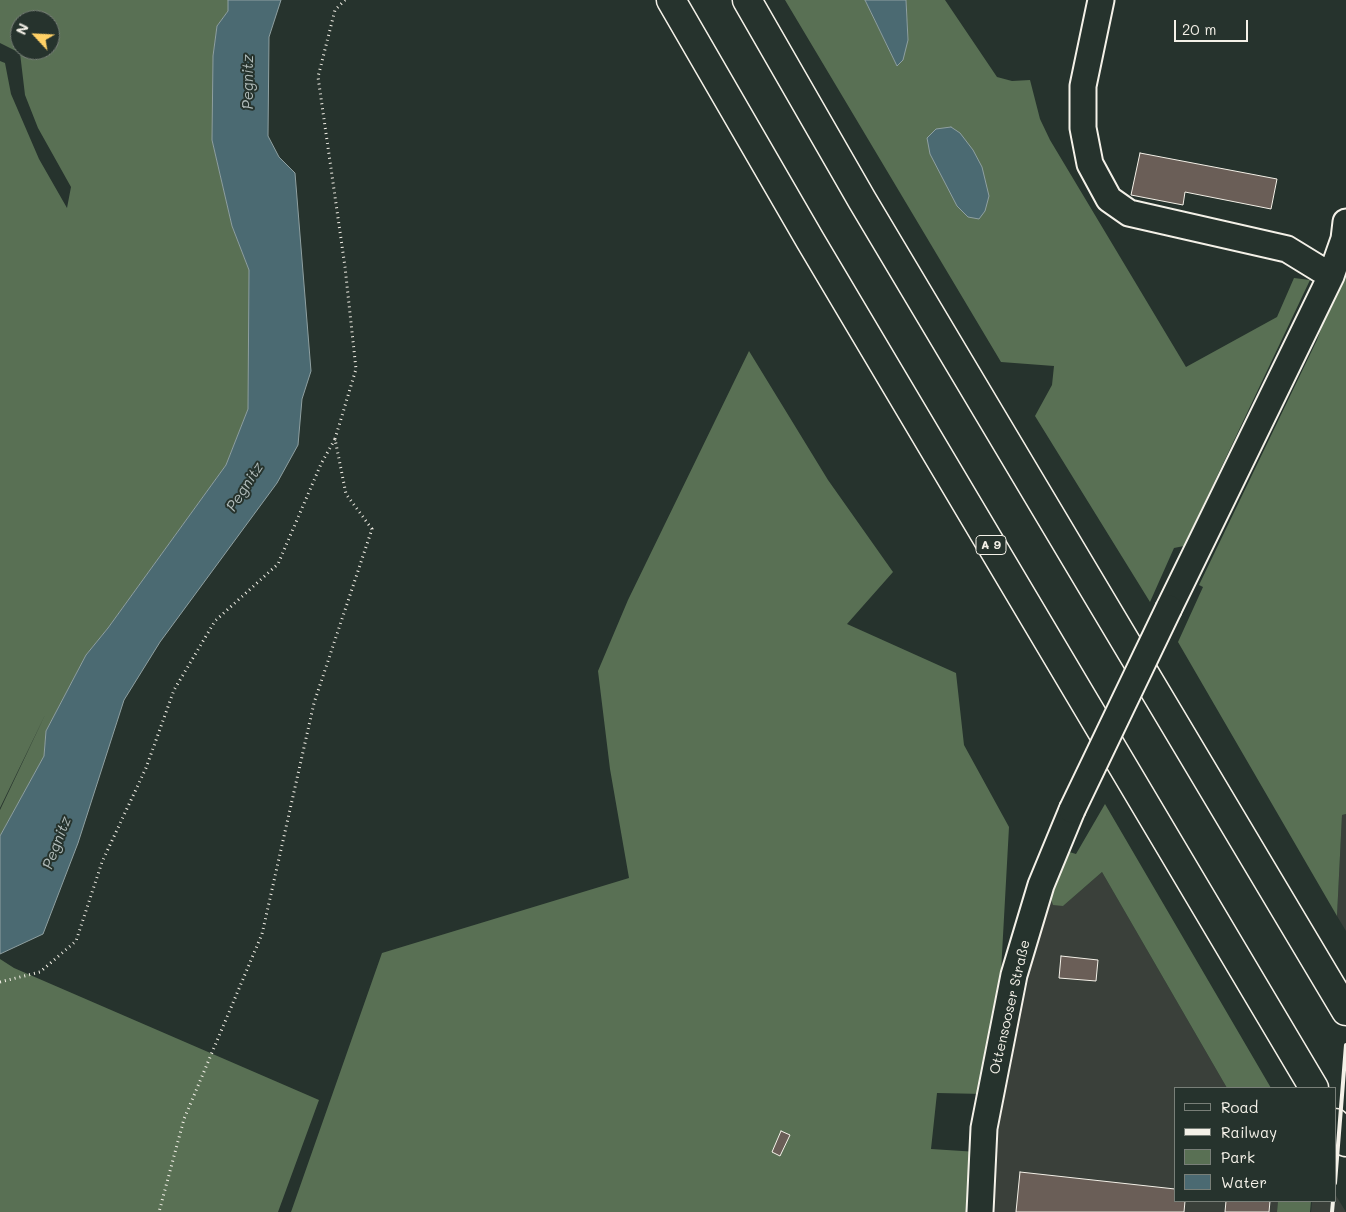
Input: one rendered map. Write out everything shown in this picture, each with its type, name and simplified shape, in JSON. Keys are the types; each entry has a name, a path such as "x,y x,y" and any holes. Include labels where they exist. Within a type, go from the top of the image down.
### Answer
{"highway":[{"name":"A 9","path":"671,0 810,240 1313,1087"},
{"path":"747,0 862,200 1346,1011"},
{"path":"1336,1126 1346,1142"}],"street":[{"path":"1101,0 1083,86 1083,128 1090,164 1109,200 1129,213 1287,249 1331,276"},
{"name":"Ottensooser Straße","path":"980,1212 984,1128 1014,975 1041,885 1072,810 1331,276 1344,239 1346,222"}],"path":[{"path":"0,982 40,972 76,941 102,862 146,768 174,690 215,622 278,564 321,464 335,439 356,369 345,267 318,78 335,10 345,0"},
{"path":"159,1212 184,1119 262,934 314,703 372,529 346,494 335,439"}],"shaded area":[{"path":"1346,814 1346,931 1337,916 1342,815"},
{"path":"1102,872 1226,1087 1174,1087 1174,1202 1278,1202 1277,1212 995,1212 995,1149 1023,984 1048,890 1063,906"},
{"path":"1336,1196 1346,1212 1311,1212 1312,1202 1336,1202"}],"green space":[{"path":"0,0 228,0 228,11 217,26 213,56 212,140 232,226 249,270 248,409 226,465 108,628 86,655 46,731 44,756 0,836 0,810 46,713 0,808 0,61 5,63 11,94 39,159 67,208 71,187 38,128 25,95 21,60 60,60 60,10 10,10 10,48 0,43"},
{"path":"785,0 865,0 897,66 908,40 906,0 945,0 997,77 1012,81 1030,80 1040,119 1050,140 1186,367 1277,317 1294,278 1310,280 1184,546 1174,548 1150,602 1035,416 1052,385 1054,366 1001,362"},
{"path":"1346,260 1346,814 1342,815 1337,916 1178,642 1203,587 1199,585 1317,340"},
{"path":"749,351 828,480 893,572 847,624 956,673 964,745 1009,827 999,1008 984,1094 937,1093 931,1149 978,1152 976,1212 291,1212 382,953 629,878 610,769 598,671 628,600"},
{"path":"1105,804 1270,1087 1226,1087 1102,872 1063,906 1053,905 1048,890 1066,851 1076,854"},
{"path":"0,959 14,968 319,1100 278,1212 0,1212"},
{"path":"1278,1202 1311,1202 1310,1212 1277,1212"}],"water":[{"name":"Pegnitz","path":"228,0 281,0 269,37 268,136 279,157 295,173 311,371 302,399 298,445 277,483 160,642 124,700 78,843 43,934 0,954 0,836 44,756 46,731 86,655 108,628 226,465 248,409 249,270 232,226 212,140 213,56 217,26 228,11"},
{"path":"865,0 906,0 908,40 903,60 897,66"},
{"path":"951,127 960,133 973,150 982,167 989,196 985,211 979,219 968,217 957,206 930,154 927,138 936,129"}],"building":[{"path":"1140,153 1277,179 1271,209 1185,192 1183,205 1131,195"},
{"path":"1061,956 1098,960 1096,981 1059,978"},
{"path":"781,1131 790,1135 780,1156 772,1152"},
{"path":"1020,1172 1174,1189 1174,1202 1185,1202 1184,1212 1016,1212"},
{"path":"1226,1202 1270,1202 1269,1212 1225,1212"}],"railway":[{"path":"1336,1170 1346,1045"},
{"path":"1332,1212 1333,1202"}]}
